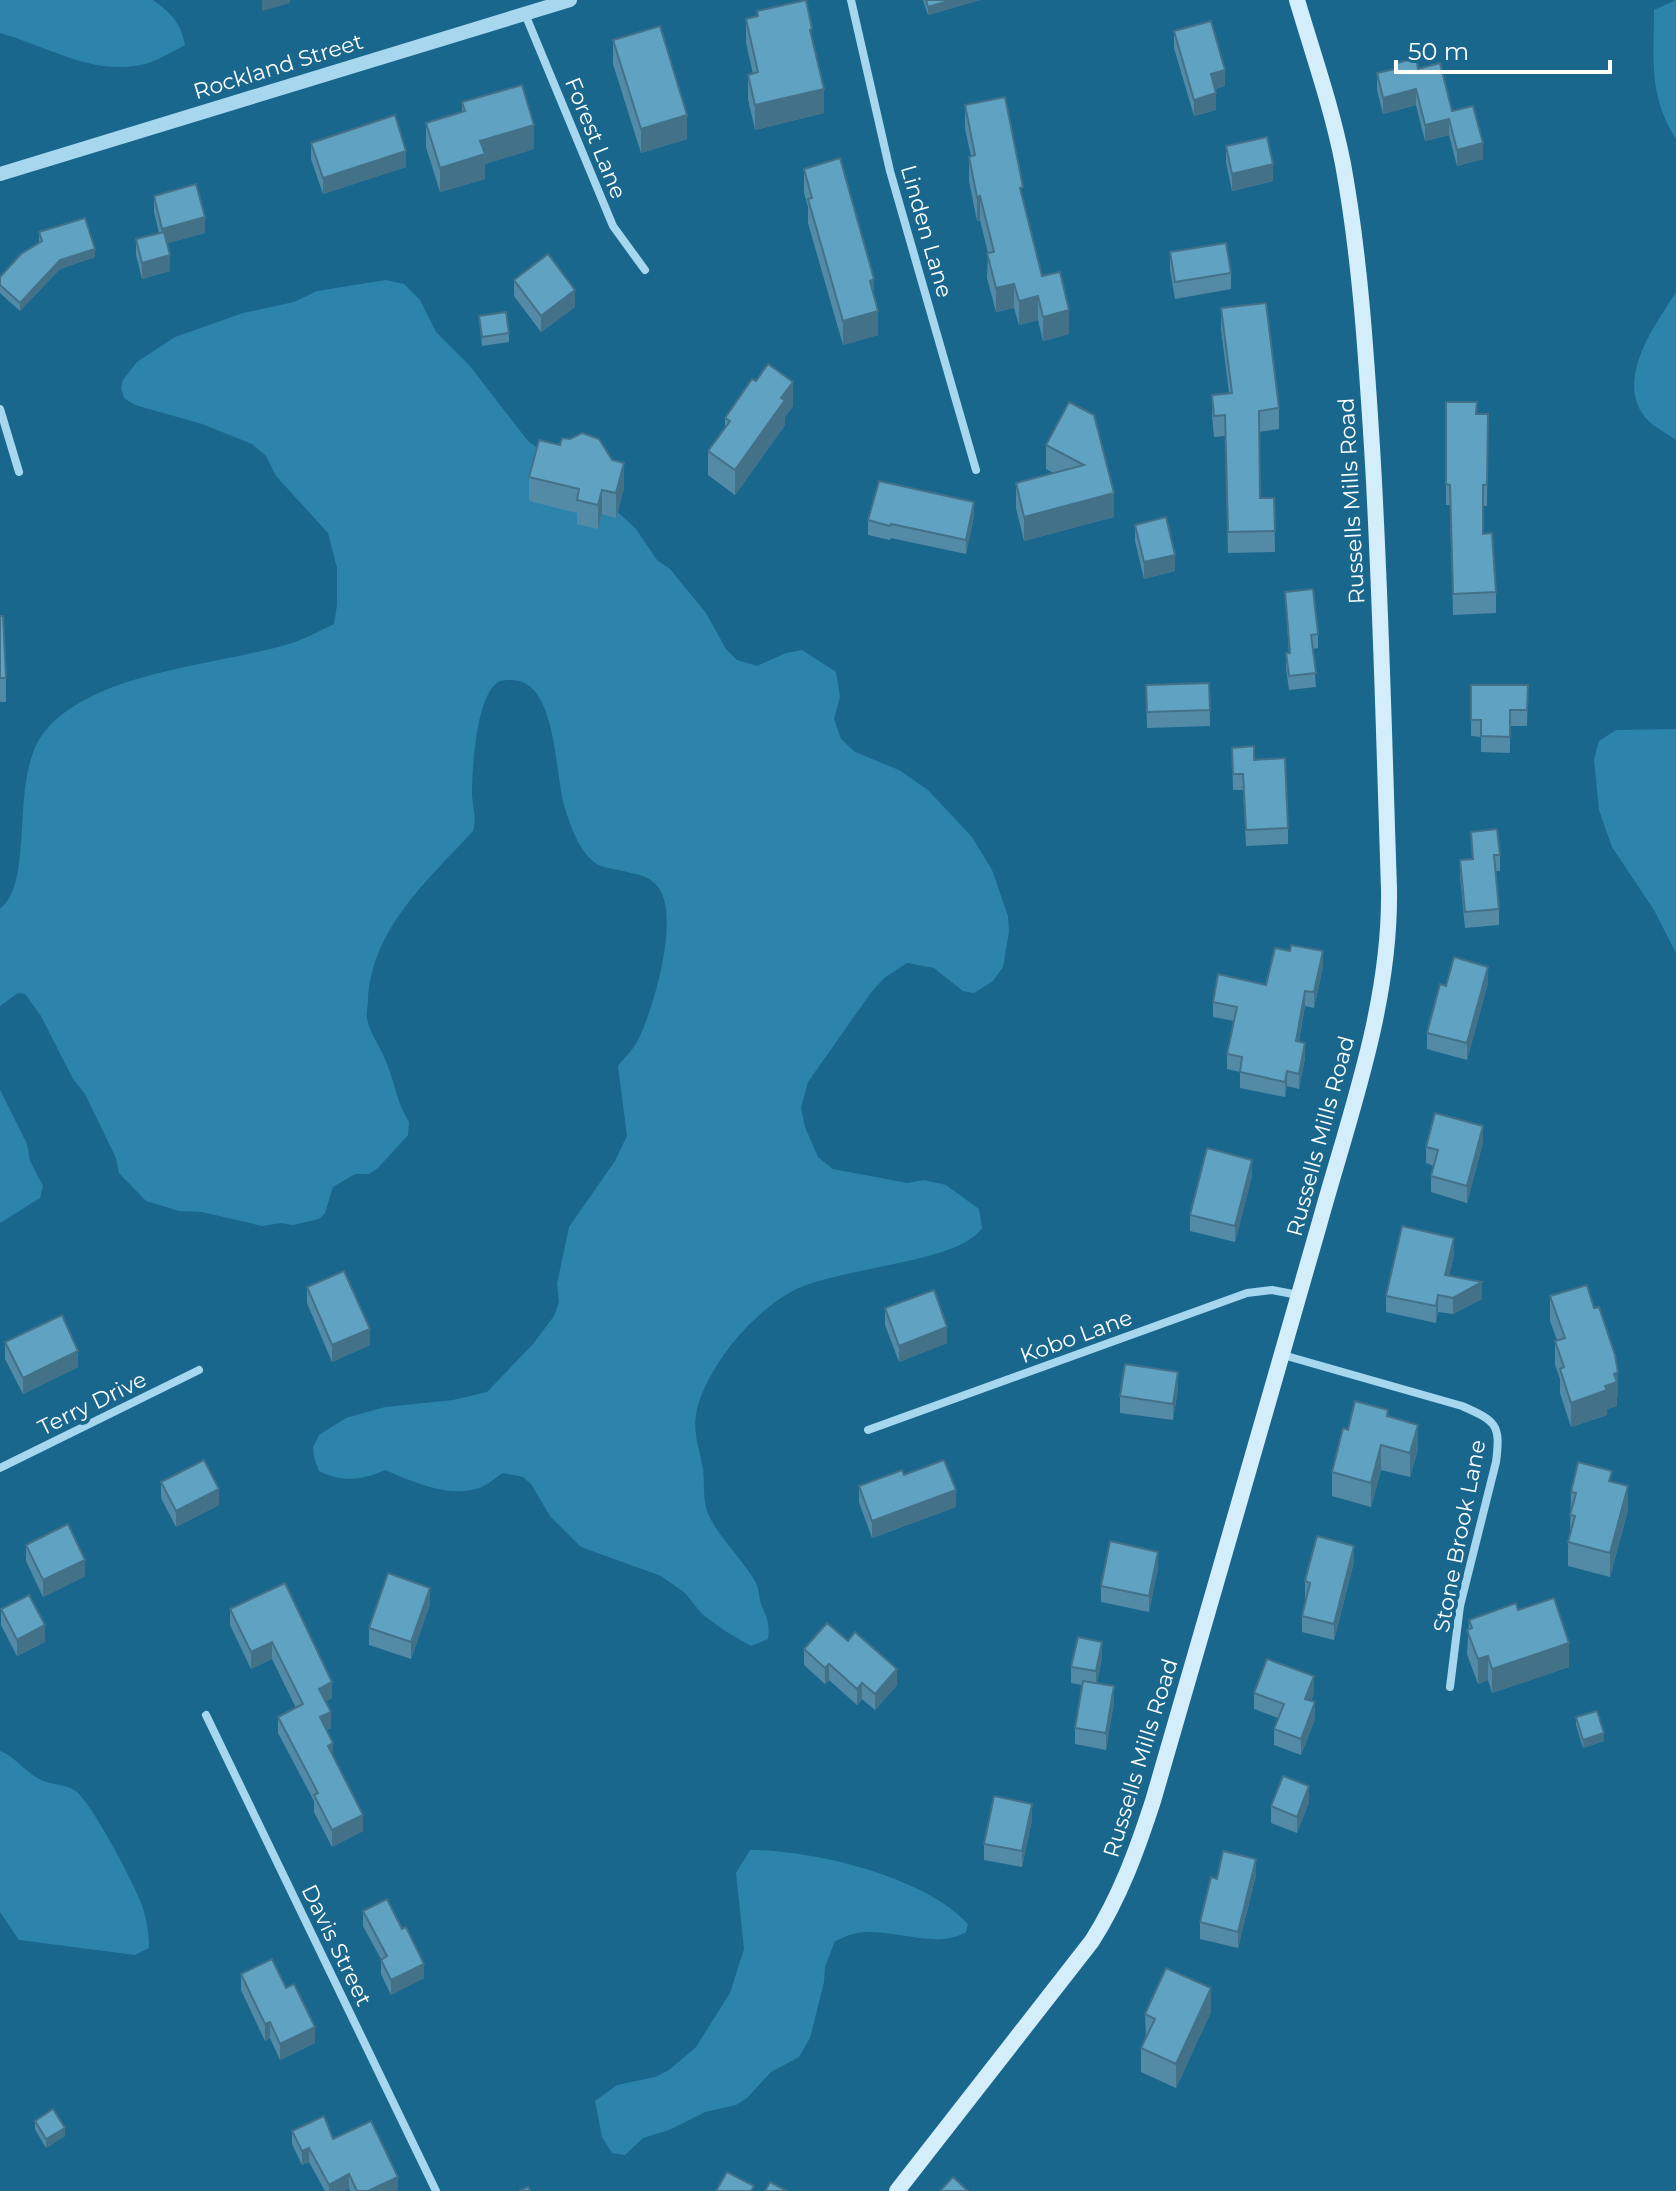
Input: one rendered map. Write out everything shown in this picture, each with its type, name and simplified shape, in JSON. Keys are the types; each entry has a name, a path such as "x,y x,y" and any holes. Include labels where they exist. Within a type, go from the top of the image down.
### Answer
{"main road":[{"name":"Russells Mills Road","path":"897,2191 1092,1941 1121,1889 1153,1801 1282,1355 1377,1011 1387,953 1390,905 1375,504 1355,245 1342,160 1297,0"}],"street":[{"name":"Rockland Street","path":"0,174 570,0"},
{"name":"Linden Lane","path":"851,0 890,171 976,470"},
{"name":"Forest Lane","path":"525,14 613,226 645,270"},
{"path":"0,409 19,472"},
{"name":"Kobo Lane","path":"868,1430 1247,1293 1272,1290 1299,1295"},
{"name":"Stone Brook Lane","path":"1282,1355 1462,1406 1482,1415 1496,1427 1499,1440 1496,1462 1460,1606 1450,1687"},
{"name":"Terry Drive","path":"0,1468 199,1370"},
{"name":"Davis Street","path":"206,1715 436,2191"}],"shaded area":[{"path":"0,0 153,0 174,19 185,45 145,64 126,67 89,63 0,33"},
{"path":"1676,0 1676,139 1661,107 1654,77 1654,10"},
{"path":"386,280 404,284 420,300 436,332 469,365 528,441 592,488 636,529 657,560 670,569 706,613 726,649 737,660 757,666 786,653 802,650 836,672 840,697 834,719 841,739 855,752 899,770 928,790 972,837 992,870 1008,916 1009,932 1003,967 993,981 974,993 963,991 934,968 907,963 884,978 870,994 808,1082 801,1108 805,1127 818,1157 833,1169 907,1183 924,1180 946,1185 979,1209 982,1228 969,1240 948,1250 834,1277 789,1293 744,1330 709,1378 695,1422 705,1505 714,1525 757,1587 768,1621 768,1639 751,1646 702,1614 685,1593 661,1576 581,1547 550,1516 531,1484 523,1477 503,1473 479,1488 441,1490 385,1470 360,1478 336,1477 319,1471 314,1457 313,1447 319,1435 346,1418 385,1407 453,1400 487,1392 533,1344 554,1316 559,1302 557,1284 569,1227 615,1161 627,1136 618,1066 637,1042 657,987 666,939 664,899 648,878 601,866 582,848 564,805 546,712 538,695 527,684 500,681 492,688 477,733 472,783 473,831 405,907 380,950 372,974 367,1019 409,1122 408,1135 378,1168 369,1174 355,1174 333,1187 325,1213 319,1219 293,1225 262,1226 202,1212 179,1211 146,1201 119,1173 116,1158 85,1094 73,1079 41,1016 25,994 18,993 0,1006 0,909 11,895 17,875 28,773 34,749 46,730 69,710 97,694 129,682 295,642 334,624 337,568 328,533 276,476 266,456 252,444 202,424 135,405 124,398 121,388 123,380 137,362 175,337 243,313 294,302 317,291"},
{"path":"1676,292 1676,440 1653,425 1642,413 1634,382 1642,350"},
{"path":"1676,729 1676,953 1654,910 1612,847 1599,810 1594,759 1599,741 1616,730"},
{"path":"0,1090 27,1144 30,1161 43,1186 40,1198 0,1223"},
{"path":"0,1751 39,1779 74,1790 81,1796 100,1823 140,1900 147,1924 149,1948 135,1955 19,1940 0,1912"},
{"path":"750,1850 835,1861 896,1879 949,1907 968,1924 966,1932 954,1937 926,1939 866,1932 835,1941 825,1967 810,2038 799,2057 771,2072 747,2098 736,2105 705,2112 669,2130 643,2138 625,2155 612,2153 602,2137 595,2101 617,2085 655,2077 669,2070 696,2047 730,1993 744,1949 736,1873"}],"building":[{"path":"806,0 824,89 755,105 748,75 758,72 746,19 758,16 757,11"},
{"path":"926,0 952,0 928,7"},
{"path":"1211,21 1225,70 1211,74 1216,93 1194,100 1174,31"},
{"path":"660,26 687,115 641,129 613,40"},
{"path":"1416,58 1418,69 1440,63 1452,111 1473,106 1483,143 1457,150 1449,119 1425,125 1416,89 1383,98 1377,73 1395,69 1394,64"},
{"path":"522,85 534,125 480,141 485,154 440,168 426,123 465,111 462,102"},
{"path":"1005,97 1023,187 1020,188 1042,276 1060,272 1069,310 1043,317 1038,296 1019,301 1014,284 996,288 987,253 994,252 980,196 977,197 969,157 975,155 965,105"},
{"path":"395,115 406,151 323,178 311,143"},
{"path":"1267,137 1273,164 1232,174 1226,146"},
{"path":"840,158 874,279 870,281 878,311 843,321 808,199 812,198 804,169"},
{"path":"196,184 205,217 162,229 154,196"},
{"path":"85,218 95,249 60,260 20,303 0,285 0,277 21,254 42,241 39,232"},
{"path":"164,232 170,255 142,263 136,239"},
{"path":"1226,243 1231,273 1175,282 1170,252"},
{"path":"548,254 575,290 541,316 514,280"},
{"path":"1266,303 1279,408 1259,411 1260,498 1274,498 1275,531 1228,532 1225,415 1214,416 1212,395 1232,393 1221,308"},
{"path":"506,312 509,333 482,337 479,316"},
{"path":"768,364 793,382 781,398 785,400 735,470 708,451 730,421 725,418 752,379 756,381"},
{"path":"1069,402 1094,415 1114,493 1024,517 1016,483 1084,465 1046,445"},
{"path":"1446,402 1477,402 1476,414 1488,414 1483,534 1492,533 1496,592 1453,594 1450,485 1446,484"},
{"path":"582,433 599,439 612,460 624,463 616,493 602,490 598,505 577,500 579,489 529,477 539,440 560,445 562,438 570,439"},
{"path":"879,481 974,502 966,540 868,520"},
{"path":"1166,517 1175,555 1144,562 1135,525"},
{"path":"1313,589 1318,634 1311,635 1316,673 1289,676 1285,592"},
{"path":"0,616 3,616 6,678 0,678"},
{"path":"1209,683 1210,710 1147,712 1146,685"},
{"path":"1471,685 1528,685 1527,710 1510,710 1510,737 1481,736 1481,720 1471,720"},
{"path":"1254,746 1254,760 1285,758 1288,828 1246,830 1243,774 1233,774 1232,748"},
{"path":"1497,829 1500,855 1494,855 1499,909 1465,912 1460,860 1473,859 1471,832"},
{"path":"1291,945 1323,951 1314,992 1305,991 1296,1041 1305,1043 1299,1074 1287,1071 1285,1082 1240,1072 1242,1057 1227,1054 1237,1007 1213,1002 1218,974 1266,985 1275,948 1290,951"},
{"path":"1454,957 1488,967 1467,1043 1427,1033 1440,984 1446,986"},
{"path":"1435,1113 1483,1126 1467,1186 1431,1176 1438,1150 1426,1147"},
{"path":"1207,1148 1252,1160 1235,1226 1190,1215"},
{"path":"1402,1226 1454,1238 1445,1275 1482,1282 1453,1298 1438,1295 1436,1306 1386,1296"},
{"path":"344,1271 370,1329 332,1345 307,1287"},
{"path":"1587,1285 1594,1308 1599,1307 1615,1355 1618,1372 1614,1374 1617,1382 1605,1386 1607,1390 1571,1403 1555,1341 1565,1338 1550,1296"},
{"path":"934,1290 947,1327 899,1346 885,1308"},
{"path":"62,1315 78,1351 23,1378 5,1342"},
{"path":"1125,1364 1178,1372 1173,1404 1120,1396"},
{"path":"1355,1401 1388,1410 1387,1416 1418,1425 1410,1453 1381,1445 1371,1483 1332,1472 1343,1428 1348,1430"},
{"path":"204,1460 219,1489 176,1511 161,1482"},
{"path":"944,1460 956,1490 872,1521 859,1486 902,1470 904,1475"},
{"path":"1578,1462 1612,1471 1609,1481 1628,1486 1610,1553 1568,1542 1575,1516 1570,1515 1576,1493 1571,1492"},
{"path":"68,1524 85,1560 43,1580 26,1545"},
{"path":"1317,1536 1354,1546 1334,1624 1302,1616 1310,1583 1305,1581"},
{"path":"1110,1541 1158,1552 1149,1596 1101,1586"},
{"path":"388,1573 430,1588 411,1642 369,1628"},
{"path":"285,1583 332,1682 319,1689 331,1712 320,1717 333,1743 328,1746 363,1815 332,1830 314,1795 318,1793 278,1717 303,1704 272,1642 251,1652 230,1609"},
{"path":"29,1595 45,1625 17,1640 1,1609"},
{"path":"1554,1598 1569,1643 1492,1669 1488,1656 1478,1659 1467,1630 1472,1628 1469,1620 1516,1603 1518,1610"},
{"path":"827,1623 848,1641 855,1632 897,1669 875,1694 862,1683 857,1689 829,1664 825,1668 804,1649"},
{"path":"1078,1637 1102,1642 1096,1671 1071,1667"},
{"path":"1267,1659 1314,1676 1305,1699 1315,1702 1301,1739 1274,1729 1284,1704 1254,1693"},
{"path":"1083,1681 1114,1686 1106,1733 1075,1728"},
{"path":"1597,1711 1604,1733 1583,1740 1576,1717"},
{"path":"1283,1776 1309,1786 1297,1817 1271,1806"},
{"path":"994,1796 1032,1804 1022,1851 984,1844"},
{"path":"1223,1851 1256,1859 1238,1932 1200,1922 1211,1877 1217,1879"},
{"path":"387,1899 402,1929 406,1927 424,1964 391,1980 381,1960 387,1956 363,1911"},
{"path":"272,1959 286,1988 294,1984 315,2027 280,2044 270,2022 265,2024 241,1974"},
{"path":"1166,1968 1211,1988 1176,2064 1141,2048 1155,2019 1145,2014"},
{"path":"53,2109 65,2128 46,2139 35,2121"},
{"path":"324,2116 333,2139 371,2121 398,2177 368,2191 357,2191 349,2174 329,2185 309,2148 302,2151 292,2131"},
{"path":"727,2172 754,2186 751,2191 716,2191"},
{"path":"953,2177 968,2191 940,2191"},
{"path":"770,2182 787,2191 765,2191"}]}
